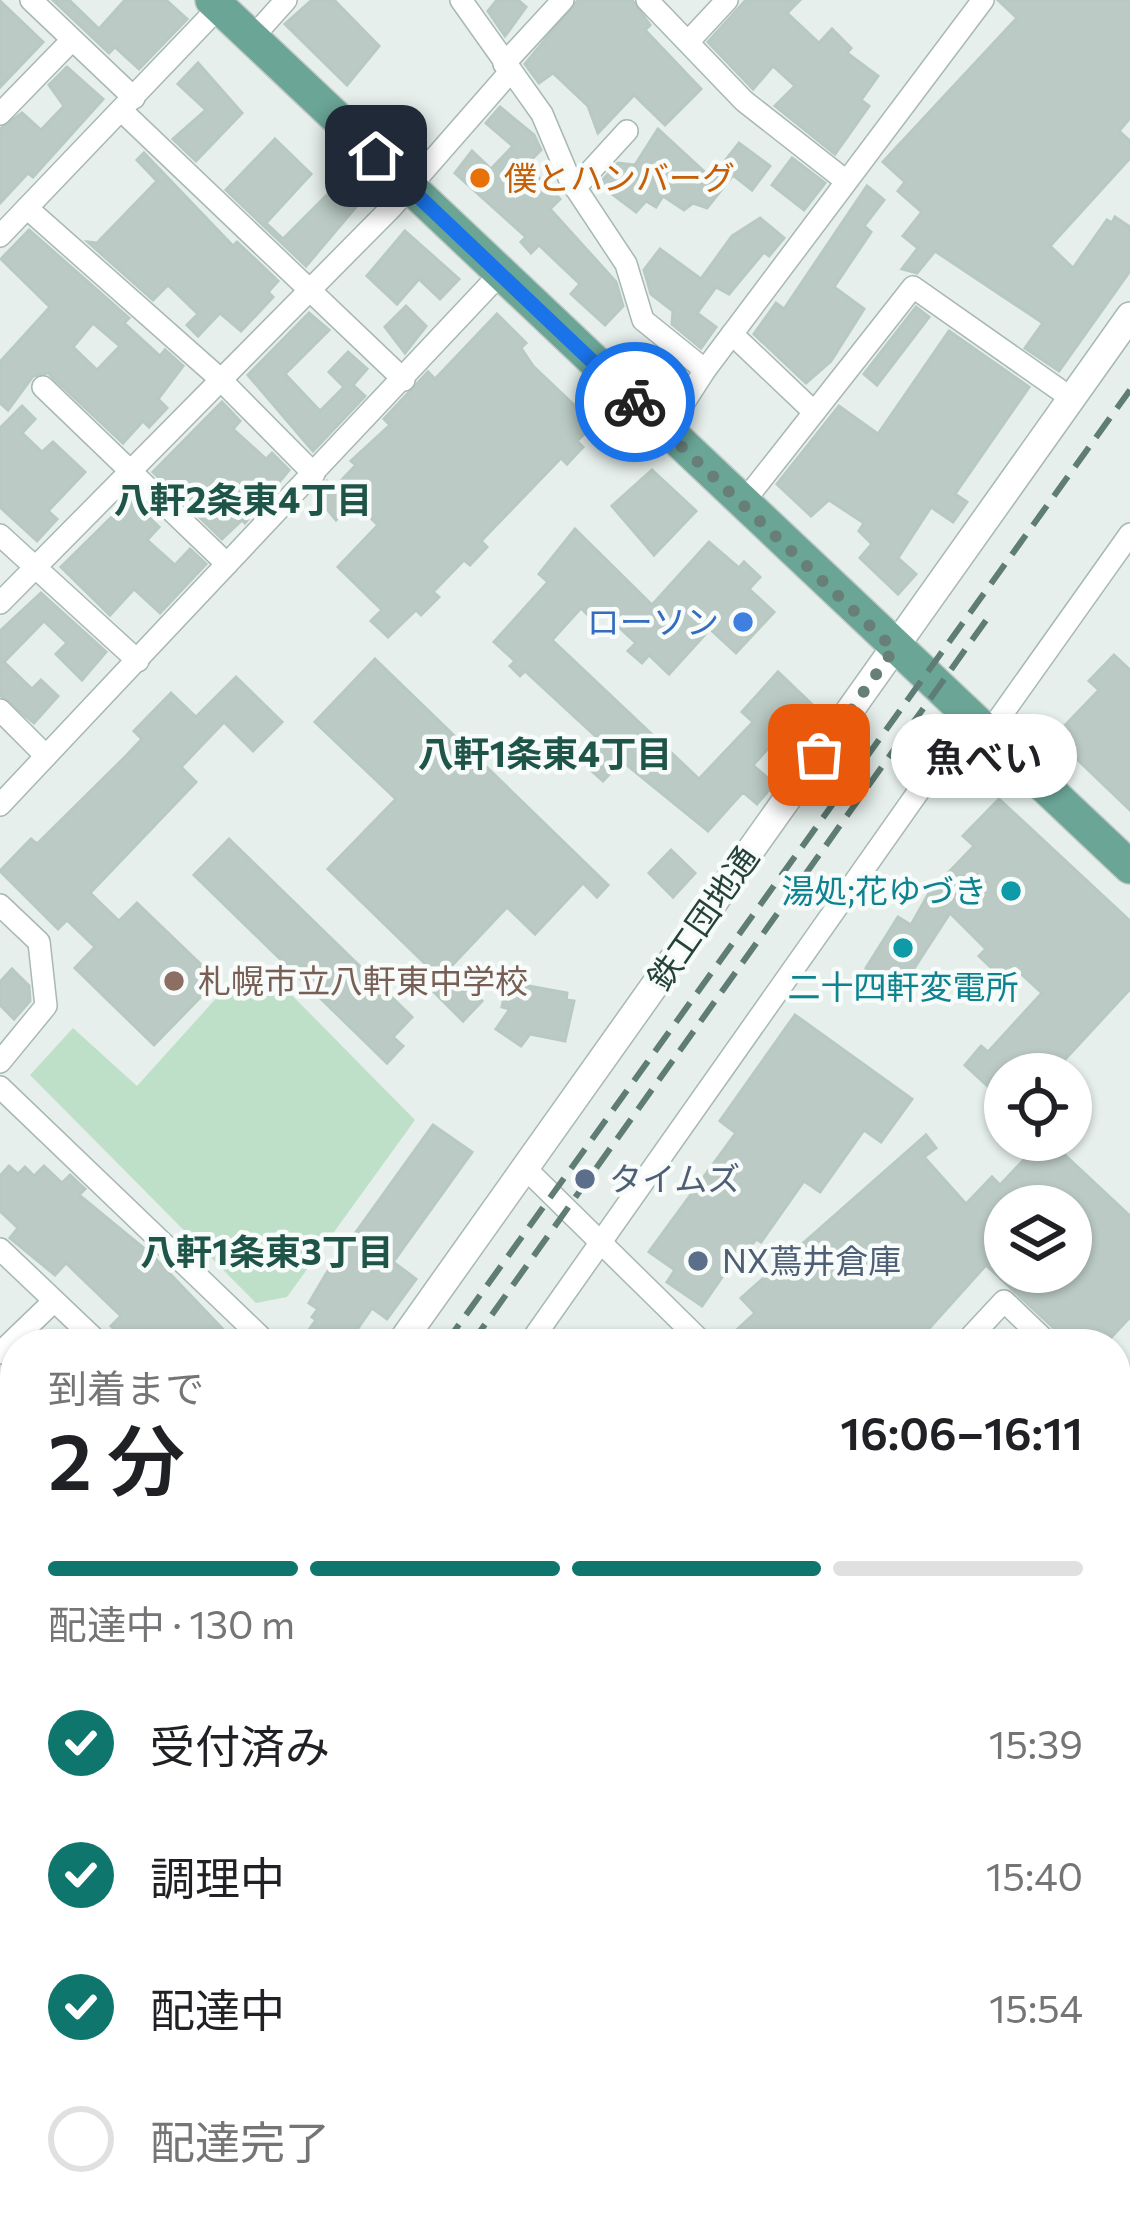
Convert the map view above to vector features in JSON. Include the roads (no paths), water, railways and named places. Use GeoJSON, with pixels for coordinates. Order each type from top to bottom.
{"type":"FeatureCollection","features":[{"type":"Feature","properties":{"kind":"main road"},"geometry":{"type":"LineString","coordinates":[[216,3],[894,649],[1130,867]]}},
{"type":"Feature","properties":{"kind":"street"},"geometry":{"type":"LineString","coordinates":[[31,0],[307,288],[404,380]]}},
{"type":"Feature","properties":{"kind":"street"},"geometry":{"type":"LineString","coordinates":[[252,38],[286,0]]}},
{"type":"Feature","properties":{"kind":"street"},"geometry":{"type":"LineString","coordinates":[[460,0],[542,114],[575,188],[626,264],[643,320],[705,370]]}},
{"type":"Feature","properties":{"kind":"street"},"geometry":{"type":"LineString","coordinates":[[0,603],[407,186],[563,0]]}},
{"type":"Feature","properties":{"kind":"street"},"geometry":{"type":"LineString","coordinates":[[647,0],[744,101],[847,181]]}},
{"type":"Feature","properties":{"kind":"street"},"geometry":{"type":"LineString","coordinates":[[688,42],[728,0]]}},
{"type":"Feature","properties":{"kind":"street"},"geometry":{"type":"LineString","coordinates":[[665,432],[705,370],[983,0]]}},
{"type":"Feature","properties":{"kind":"street"},"geometry":{"type":"LineString","coordinates":[[0,236],[128,105],[216,3]]}},
{"type":"Feature","properties":{"kind":"street"},"geometry":{"type":"LineString","coordinates":[[0,113],[72,40]]}},
{"type":"Feature","properties":{"kind":"street"},"geometry":{"type":"LineString","coordinates":[[575,188],[627,130]]}},
{"type":"Feature","properties":{"kind":"street"},"geometry":{"type":"LineString","coordinates":[[27,208],[219,378],[314,474]]}},
{"type":"Feature","properties":{"kind":"street"},"geometry":{"type":"LineString","coordinates":[[2,801],[500,274]]}},
{"type":"Feature","properties":{"kind":"street"},"geometry":{"type":"LineString","coordinates":[[742,504],[913,287],[1071,398]]}},
{"type":"Feature","properties":{"kind":"street","name":"鉄工団地通"},"geometry":{"type":"LineString","coordinates":[[411,1329],[1130,316]]}},
{"type":"Feature","properties":{"kind":"street"},"geometry":{"type":"LineString","coordinates":[[732,334],[814,412]]}},
{"type":"Feature","properties":{"kind":"street"},"geometry":{"type":"LineString","coordinates":[[43,387],[227,564]]}},
{"type":"Feature","properties":{"kind":"street"},"geometry":{"type":"LineString","coordinates":[[539,1329],[599,1239],[980,725],[1130,534]]}},
{"type":"Feature","properties":{"kind":"street"},"geometry":{"type":"LineString","coordinates":[[0,535],[138,662]]}},
{"type":"Feature","properties":{"kind":"street"},"geometry":{"type":"LineString","coordinates":[[0,710],[46,756]]}},
{"type":"Feature","properties":{"kind":"street"},"geometry":{"type":"LineString","coordinates":[[0,905],[39,942],[46,1006],[0,1062]]}},
{"type":"Feature","properties":{"kind":"street"},"geometry":{"type":"LineString","coordinates":[[0,1087],[252,1329]]}},
{"type":"Feature","properties":{"kind":"street"},"geometry":{"type":"LineString","coordinates":[[525,1168],[689,1329]]}},
{"type":"Feature","properties":{"kind":"street"},"geometry":{"type":"LineString","coordinates":[[0,1249],[84,1329]]}},
{"type":"Feature","properties":{"kind":"street"},"geometry":{"type":"LineString","coordinates":[[25,1329],[54,1301]]}},
{"type":"Feature","properties":{"kind":"street"},"geometry":{"type":"LineString","coordinates":[[978,1329],[1004,1301],[1033,1329]]}},
{"type":"Feature","properties":{"kind":"railway"},"geometry":{"type":"LineString","coordinates":[[456,1329],[1130,390]]}},
{"type":"Feature","properties":{"kind":"railway"},"geometry":{"type":"LineString","coordinates":[[482,1329],[987,619]]}},
{"type":"Feature","properties":{"kind":"place","name":"僕とハンバーグ"},"geometry":{"type":"Point","coordinates":[480,178]}},
{"type":"Feature","properties":{"kind":"place","name":"ローソン"},"geometry":{"type":"Point","coordinates":[743,622]}},
{"type":"Feature","properties":{"kind":"place","name":"魚べい"},"geometry":{"type":"Point","coordinates":[819,755]}},
{"type":"Feature","properties":{"kind":"place","name":"湯処;花ゆづき"},"geometry":{"type":"Point","coordinates":[1011,891]}},
{"type":"Feature","properties":{"kind":"place","name":"二十四軒変電所"},"geometry":{"type":"Point","coordinates":[903,948]}},
{"type":"Feature","properties":{"kind":"place","name":"札幌市立八軒東中学校"},"geometry":{"type":"Point","coordinates":[174,981]}},
{"type":"Feature","properties":{"kind":"place","name":"タイムズ"},"geometry":{"type":"Point","coordinates":[585,1179]}},
{"type":"Feature","properties":{"kind":"place","name":"NX蔦井倉庫"},"geometry":{"type":"Point","coordinates":[698,1261]}},
{"type":"Feature","properties":{"kind":"district","name":"八軒2条東4丁目"},"geometry":{"type":"Point","coordinates":[243,500]}},
{"type":"Feature","properties":{"kind":"district","name":"八軒1条東4丁目"},"geometry":{"type":"Point","coordinates":[545,754]}},
{"type":"Feature","properties":{"kind":"district","name":"八軒1条東3丁目"},"geometry":{"type":"Point","coordinates":[267,1252]}}]}
